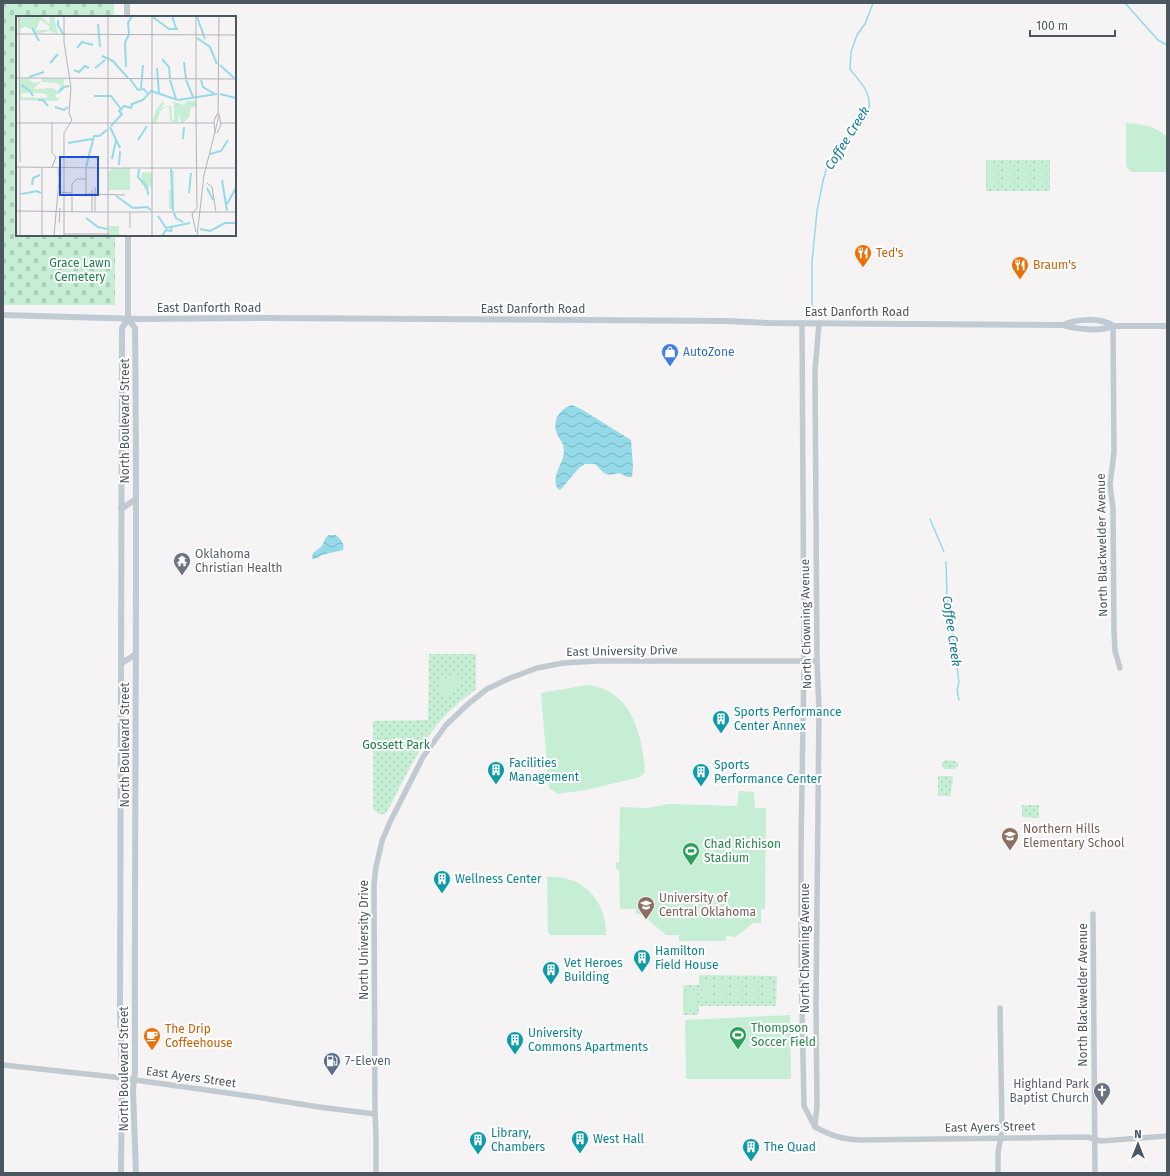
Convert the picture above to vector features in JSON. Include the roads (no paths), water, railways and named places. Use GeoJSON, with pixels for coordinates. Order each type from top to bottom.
{"type":"FeatureCollection","features":[{"type":"Feature","properties":{"kind":"main road"},"geometry":{"type":"LineString","coordinates":[[127,3],[127,16]]}},
{"type":"Feature","properties":{"kind":"main road","name":"North Boulevard Street"},"geometry":{"type":"LineString","coordinates":[[121,1173],[122,328],[128,319],[128,236]]}},
{"type":"Feature","properties":{"kind":"main road","name":"East Danforth Road"},"geometry":{"type":"LineString","coordinates":[[3,315],[128,319],[740,321],[802,323],[1063,325],[1074,320],[1106,321],[1113,326],[1167,326]]}},
{"type":"Feature","properties":{"kind":"main road","name":"North Boulevard Street"},"geometry":{"type":"LineString","coordinates":[[128,319],[135,328],[136,722],[134,1080],[136,1173]]}},
{"type":"Feature","properties":{"kind":"main road"},"geometry":{"type":"LineString","coordinates":[[121,509],[136,499]]}},
{"type":"Feature","properties":{"kind":"main road"},"geometry":{"type":"LineString","coordinates":[[122,663],[136,654]]}},
{"type":"Feature","properties":{"kind":"street","name":"North Chowning Avenue"},"geometry":{"type":"LineString","coordinates":[[802,323],[804,662],[801,960],[804,1106],[815,1127]]}},
{"type":"Feature","properties":{"kind":"street","name":"North Chowning Avenue"},"geometry":{"type":"LineString","coordinates":[[815,1127],[817,1105],[816,1000],[818,710],[815,371],[820,331],[819,323]]}},
{"type":"Feature","properties":{"kind":"street","name":"North Blackwelder Avenue"},"geometry":{"type":"LineString","coordinates":[[1113,326],[1114,452],[1110,484],[1113,508],[1115,651],[1120,668]]}},
{"type":"Feature","properties":{"kind":"street","name":"East University Drive"},"geometry":{"type":"LineString","coordinates":[[446,725],[468,704],[487,689],[537,668],[563,663],[598,661],[817,661]]}},
{"type":"Feature","properties":{"kind":"street","name":"North University Drive"},"geometry":{"type":"LineString","coordinates":[[376,1173],[374,910],[376,867],[382,841],[390,822],[423,756],[446,725]]}},
{"type":"Feature","properties":{"kind":"street","name":"North Blackwelder Avenue"},"geometry":{"type":"LineString","coordinates":[[1094,914],[1095,1173]]}},
{"type":"Feature","properties":{"kind":"street"},"geometry":{"type":"LineString","coordinates":[[998,1173],[998,1153],[1001,1137],[1000,1008]]}},
{"type":"Feature","properties":{"kind":"street","name":"East Ayers Street"},"geometry":{"type":"LineString","coordinates":[[3,1066],[121,1078],[319,1108],[375,1114]]}},
{"type":"Feature","properties":{"kind":"street","name":"East Ayers Street"},"geometry":{"type":"LineString","coordinates":[[815,1127],[826,1133],[845,1139],[909,1140],[1001,1137],[1088,1137],[1101,1141],[1167,1136]]}},
{"type":"Feature","properties":{"kind":"water"},"geometry":{"type":"Polygon","coordinates":[[[572,405],[631,440],[633,466],[632,477],[627,477],[619,473],[608,475],[595,464],[585,464],[579,468],[560,490],[558,489],[556,484],[556,475],[563,456],[564,448],[557,434],[555,425],[558,416],[563,409],[572,405]]]}},
{"type":"Feature","properties":{"kind":"water"},"geometry":{"type":"Polygon","coordinates":[[[329,535],[336,535],[343,544],[343,550],[312,559],[313,553],[322,546],[326,537],[329,535]]]}},
{"type":"Feature","properties":{"kind":"waterway","name":"Coffee Creek"},"geometry":{"type":"LineString","coordinates":[[812,306],[812,262],[817,211],[828,163],[848,140],[869,108],[866,92],[850,69],[851,52],[857,35],[865,24],[873,3]]}},
{"type":"Feature","properties":{"kind":"waterway"},"geometry":{"type":"LineString","coordinates":[[1125,3],[1158,40],[1167,45]]}},
{"type":"Feature","properties":{"kind":"waterway","name":"Coffee Creek"},"geometry":{"type":"LineString","coordinates":[[930,519],[944,552]]}},
{"type":"Feature","properties":{"kind":"waterway","name":"Coffee Creek"},"geometry":{"type":"LineString","coordinates":[[946,562],[947,594],[959,682],[957,690],[959,700]]}},
{"type":"Feature","properties":{"kind":"place","name":"Ted's"},"geometry":{"type":"Point","coordinates":[863,268]}},
{"type":"Feature","properties":{"kind":"place","name":"Braum's"},"geometry":{"type":"Point","coordinates":[1020,280]}},
{"type":"Feature","properties":{"kind":"place","name":"AutoZone"},"geometry":{"type":"Point","coordinates":[670,367]}},
{"type":"Feature","properties":{"kind":"place","name":"Oklahoma Christian Health"},"geometry":{"type":"Point","coordinates":[182,576]}},
{"type":"Feature","properties":{"kind":"place","name":"Sports Performance Center Annex"},"geometry":{"type":"Point","coordinates":[721,734]}},
{"type":"Feature","properties":{"kind":"place","name":"Facilities Management"},"geometry":{"type":"Point","coordinates":[496,785]}},
{"type":"Feature","properties":{"kind":"place","name":"Sports Performance Center"},"geometry":{"type":"Point","coordinates":[701,787]}},
{"type":"Feature","properties":{"kind":"place","name":"Northern Hills Elementary School"},"geometry":{"type":"Point","coordinates":[1010,851]}},
{"type":"Feature","properties":{"kind":"place","name":"Chad Richison Stadium"},"geometry":{"type":"Point","coordinates":[691,866]}},
{"type":"Feature","properties":{"kind":"place","name":"Wellness Center"},"geometry":{"type":"Point","coordinates":[442,894]}},
{"type":"Feature","properties":{"kind":"place","name":"University of Central Oklahoma"},"geometry":{"type":"Point","coordinates":[646,920]}},
{"type":"Feature","properties":{"kind":"place","name":"Hamilton Field House"},"geometry":{"type":"Point","coordinates":[642,973]}},
{"type":"Feature","properties":{"kind":"place","name":"Vet Heroes Building"},"geometry":{"type":"Point","coordinates":[551,985]}},
{"type":"Feature","properties":{"kind":"place","name":"Thompson Soccer Field"},"geometry":{"type":"Point","coordinates":[738,1050]}},
{"type":"Feature","properties":{"kind":"place","name":"The Drip Coffeehouse"},"geometry":{"type":"Point","coordinates":[152,1051]}},
{"type":"Feature","properties":{"kind":"place","name":"University Commons Apartments"},"geometry":{"type":"Point","coordinates":[515,1055]}},
{"type":"Feature","properties":{"kind":"place","name":"7-Eleven"},"geometry":{"type":"Point","coordinates":[332,1076]}},
{"type":"Feature","properties":{"kind":"place","name":"Highland Park Baptist Church"},"geometry":{"type":"Point","coordinates":[1102,1106]}},
{"type":"Feature","properties":{"kind":"place","name":"West Hall"},"geometry":{"type":"Point","coordinates":[580,1154]}},
{"type":"Feature","properties":{"kind":"place","name":"Library, Chambers"},"geometry":{"type":"Point","coordinates":[478,1155]}},
{"type":"Feature","properties":{"kind":"place","name":"The Quad"},"geometry":{"type":"Point","coordinates":[751,1162]}},
{"type":"Feature","properties":{"kind":"park label","name":"Grace Lawn Cemetery"},"geometry":{"type":"Point","coordinates":[80,270]}},
{"type":"Feature","properties":{"kind":"park label","name":"Gossett Park"},"geometry":{"type":"Point","coordinates":[396,745]}}]}
